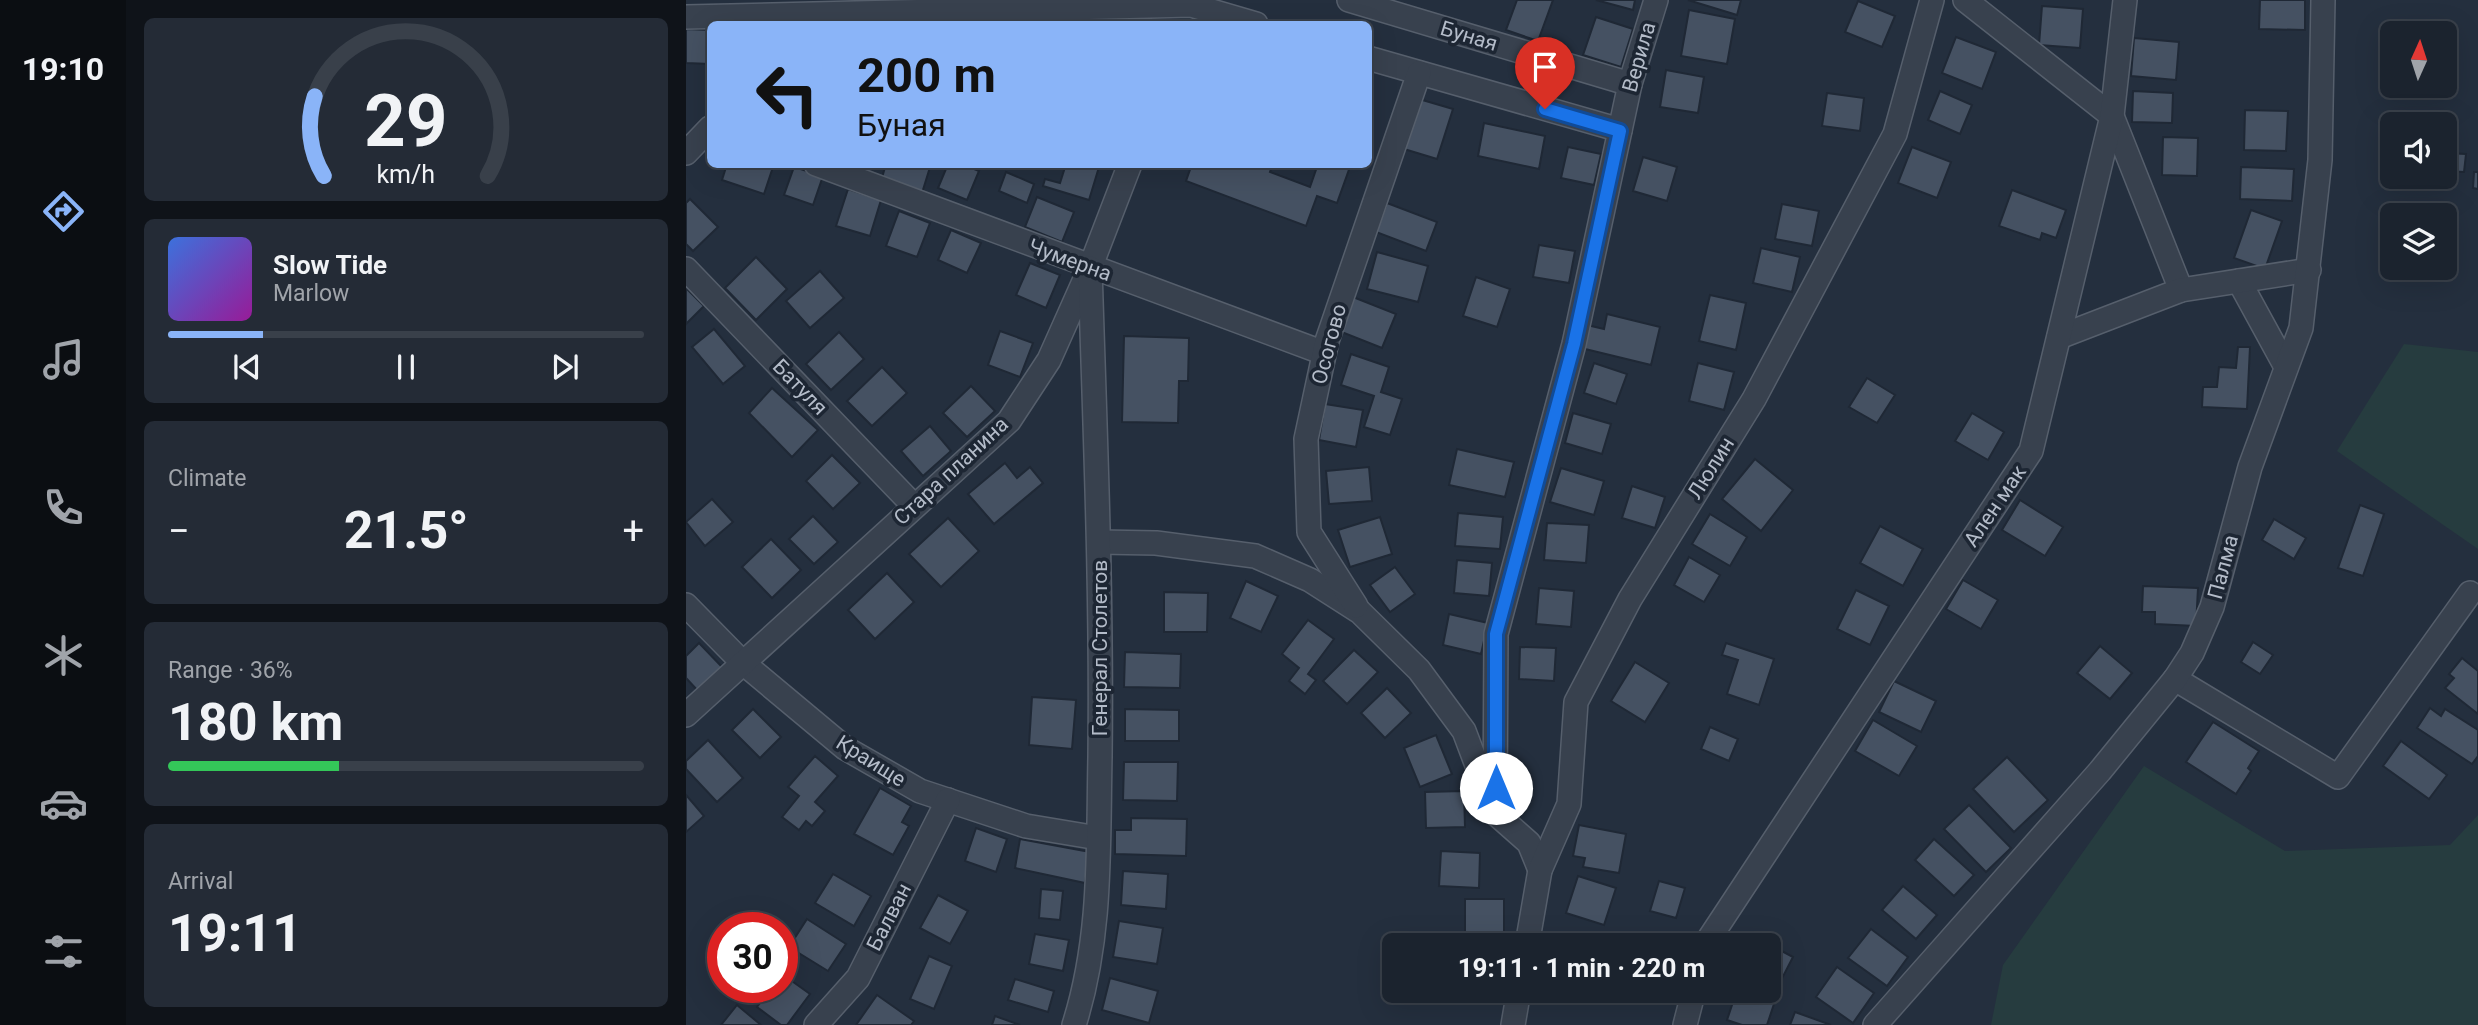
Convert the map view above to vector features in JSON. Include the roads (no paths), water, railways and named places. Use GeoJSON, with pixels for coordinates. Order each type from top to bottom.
{"type":"FeatureCollection","features":[{"type":"Feature","properties":{"kind":"street","name":"Буная"},"geometry":{"type":"LineString","coordinates":[[1349,0],[1630,84]]}},
{"type":"Feature","properties":{"kind":"street","name":"Верила"},"geometry":{"type":"LineString","coordinates":[[1495,813],[1496,634],[1574,344],[1630,84],[1656,0]]}},
{"type":"Feature","properties":{"kind":"street","name":"Люлин"},"geometry":{"type":"LineString","coordinates":[[1529,933],[1540,870],[1569,804],[1576,702],[1588,674],[1630,598],[1754,399],[1895,134],[1932,0]]}},
{"type":"Feature","properties":{"kind":"street"},"geometry":{"type":"LineString","coordinates":[[1965,0],[2112,116],[2181,290]]}},
{"type":"Feature","properties":{"kind":"street","name":"Ален мак"},"geometry":{"type":"LineString","coordinates":[[1713,933],[2031,451],[2112,116],[2125,0]]}},
{"type":"Feature","properties":{"kind":"street","name":"Палма"},"geometry":{"type":"LineString","coordinates":[[1875,1025],[2100,772],[2175,679],[2192,653],[2212,607],[2250,467],[2301,328],[2320,160],[2323,0]]}},
{"type":"Feature","properties":{"kind":"street"},"geometry":{"type":"LineString","coordinates":[[686,17],[731,21],[1189,10],[1242,21]]}},
{"type":"Feature","properties":{"kind":"street"},"geometry":{"type":"LineString","coordinates":[[1372,59],[1620,131]]}},
{"type":"Feature","properties":{"kind":"street","name":"Осогово"},"geometry":{"type":"LineString","coordinates":[[1360,612],[1309,532],[1306,439],[1324,353],[1419,74]]}},
{"type":"Feature","properties":{"kind":"street"},"geometry":{"type":"LineString","coordinates":[[686,153],[707,131]]}},
{"type":"Feature","properties":{"kind":"street","name":"Чумерна"},"geometry":{"type":"LineString","coordinates":[[827,168],[1324,353]]}},
{"type":"Feature","properties":{"kind":"street","name":"Стара планина"},"geometry":{"type":"LineString","coordinates":[[686,715],[1009,421],[1049,360],[1090,268],[1128,168]]}},
{"type":"Feature","properties":{"kind":"street","name":"Генерал Столетов"},"geometry":{"type":"LineString","coordinates":[[1074,1025],[1088,979],[1095,927],[1098,838],[1102,606],[1090,268]]}},
{"type":"Feature","properties":{"kind":"street","name":"Батуля"},"geometry":{"type":"LineString","coordinates":[[686,269],[914,506]]}},
{"type":"Feature","properties":{"kind":"street"},"geometry":{"type":"LineString","coordinates":[[2059,337],[2181,290],[2309,270]]}},
{"type":"Feature","properties":{"kind":"street"},"geometry":{"type":"LineString","coordinates":[[2239,281],[2287,368]]}},
{"type":"Feature","properties":{"kind":"street"},"geometry":{"type":"LineString","coordinates":[[1099,542],[1156,543],[1255,556],[1310,579],[1360,612],[1419,670],[1464,731],[1495,813],[1529,843],[1540,870]]}},
{"type":"Feature","properties":{"kind":"street"},"geometry":{"type":"LineString","coordinates":[[2175,679],[2338,777],[2470,593]]}},
{"type":"Feature","properties":{"kind":"street","name":"Краище"},"geometry":{"type":"LineString","coordinates":[[686,605],[742,662],[845,748],[920,791],[1026,826],[1098,838]]}},
{"type":"Feature","properties":{"kind":"street","name":"Балван"},"geometry":{"type":"LineString","coordinates":[[816,1025],[858,978],[948,800]]}},
{"type":"Feature","properties":{"kind":"street"},"geometry":{"type":"LineString","coordinates":[[1513,1025],[1517,1003]]}},
{"type":"Feature","properties":{"kind":"street"},"geometry":{"type":"LineString","coordinates":[[1685,1025],[1691,1003]]}}]}
